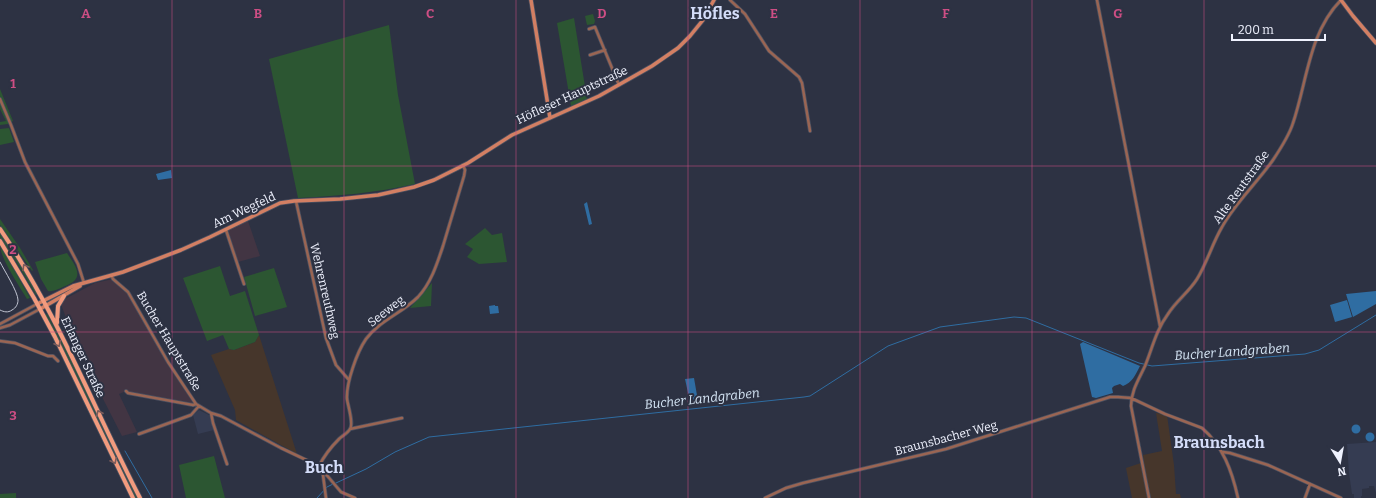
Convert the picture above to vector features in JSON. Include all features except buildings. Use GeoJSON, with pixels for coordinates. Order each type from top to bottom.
{"type":"FeatureCollection","features":[{"type":"Feature","properties":{"kind":"main road","name":"Erlanger Straße"},"geometry":{"type":"LineString","coordinates":[[0,229],[23,263],[57,324],[140,498]]}},
{"type":"Feature","properties":{"kind":"main road","name":"Erlanger Straße"},"geometry":{"type":"LineString","coordinates":[[0,241],[38,304],[132,498]]}},
{"type":"Feature","properties":{"kind":"main road"},"geometry":{"type":"LineString","coordinates":[[57,324],[58,306],[64,296]]}},
{"type":"Feature","properties":{"kind":"street"},"geometry":{"type":"LineString","coordinates":[[531,0],[550,118]]}},
{"type":"Feature","properties":{"kind":"street","name":"Höfleser Hauptstraße"},"geometry":{"type":"LineString","coordinates":[[464,165],[512,135],[619,86],[652,66],[683,43],[699,26],[714,0]]}},
{"type":"Feature","properties":{"kind":"street"},"geometry":{"type":"LineString","coordinates":[[730,0],[745,14],[769,51],[799,77],[802,83],[810,131]]}},
{"type":"Feature","properties":{"kind":"street"},"geometry":{"type":"LineString","coordinates":[[1097,0],[1160,326]]}},
{"type":"Feature","properties":{"kind":"street"},"geometry":{"type":"LineString","coordinates":[[1341,0],[1376,43]]}},
{"type":"Feature","properties":{"kind":"street","name":"Alte Reutstraße"},"geometry":{"type":"LineString","coordinates":[[1131,398],[1160,326],[1173,307],[1196,281],[1227,218],[1264,172],[1285,140],[1293,124],[1318,34],[1327,17],[1341,0]]}},
{"type":"Feature","properties":{"kind":"street"},"geometry":{"type":"LineString","coordinates":[[589,29],[595,27],[619,86]]}},
{"type":"Feature","properties":{"kind":"street"},"geometry":{"type":"LineString","coordinates":[[590,56],[605,50]]}},
{"type":"Feature","properties":{"kind":"street"},"geometry":{"type":"LineString","coordinates":[[0,99],[25,162],[78,264],[84,284]]}},
{"type":"Feature","properties":{"kind":"street","name":"Am Wegfeld"},"geometry":{"type":"LineString","coordinates":[[38,304],[73,286],[111,275],[181,250],[276,205],[296,200],[350,199],[392,192],[430,182],[464,165]]}},
{"type":"Feature","properties":{"kind":"street","name":"Seeweg"},"geometry":{"type":"LineString","coordinates":[[350,429],[352,424],[347,398],[349,380],[361,348],[366,339],[382,324],[405,308],[418,296],[429,282],[436,266],[450,223],[464,173],[464,165]]}},
{"type":"Feature","properties":{"kind":"street","name":"Wehrenreuthweg"},"geometry":{"type":"LineString","coordinates":[[296,200],[326,338],[336,365],[349,380]]}},
{"type":"Feature","properties":{"kind":"street"},"geometry":{"type":"LineString","coordinates":[[226,230],[244,284]]}},
{"type":"Feature","properties":{"kind":"street","name":"Bucher Hauptstraße"},"geometry":{"type":"LineString","coordinates":[[111,275],[128,292],[168,362],[198,405],[211,413],[221,416],[281,448],[319,466],[345,495],[355,498]]}},
{"type":"Feature","properties":{"kind":"street","name":"Am Wegfeld"},"geometry":{"type":"LineString","coordinates":[[40,309],[84,284]]}},
{"type":"Feature","properties":{"kind":"street"},"geometry":{"type":"LineString","coordinates":[[0,324],[38,304]]}},
{"type":"Feature","properties":{"kind":"street"},"geometry":{"type":"LineString","coordinates":[[0,328],[10,325],[40,309]]}},
{"type":"Feature","properties":{"kind":"street"},"geometry":{"type":"LineString","coordinates":[[0,341],[15,343],[48,356],[53,356],[58,361]]}},
{"type":"Feature","properties":{"kind":"street"},"geometry":{"type":"LineString","coordinates":[[126,391],[128,393],[198,405]]}},
{"type":"Feature","properties":{"kind":"street","name":"Braunsbacher Weg"},"geometry":{"type":"LineString","coordinates":[[765,498],[796,485],[946,449],[1102,400],[1118,397],[1131,398]]}},
{"type":"Feature","properties":{"kind":"street"},"geometry":{"type":"LineString","coordinates":[[1150,498],[1131,406],[1131,398],[1202,428],[1222,452],[1231,472],[1238,498]]}},
{"type":"Feature","properties":{"kind":"street"},"geometry":{"type":"LineString","coordinates":[[139,434],[191,415],[198,405]]}},
{"type":"Feature","properties":{"kind":"street"},"geometry":{"type":"LineString","coordinates":[[211,413],[227,464]]}},
{"type":"Feature","properties":{"kind":"street"},"geometry":{"type":"LineString","coordinates":[[319,466],[324,456],[350,429],[402,418]]}},
{"type":"Feature","properties":{"kind":"street"},"geometry":{"type":"LineString","coordinates":[[1222,452],[1230,453],[1261,463],[1341,498]]}},
{"type":"Feature","properties":{"kind":"street"},"geometry":{"type":"LineString","coordinates":[[324,470],[323,475],[326,498]]}},
{"type":"Feature","properties":{"kind":"street"},"geometry":{"type":"LineString","coordinates":[[1305,498],[1310,484]]}},
{"type":"Feature","properties":{"kind":"shaded area"},"geometry":{"type":"Polygon","coordinates":[[[248,221],[260,256],[238,262],[228,230],[248,221]]]}},
{"type":"Feature","properties":{"kind":"shaded area"},"geometry":{"type":"Polygon","coordinates":[[[113,279],[124,288],[168,362],[196,404],[126,391],[119,394],[137,432],[122,436],[78,350],[62,307],[62,303],[65,299],[95,283],[113,279]]]}},
{"type":"Feature","properties":{"kind":"shaded area"},"geometry":{"type":"Polygon","coordinates":[[[259,335],[297,454],[236,420],[235,410],[211,355],[229,349],[234,350],[255,342],[259,335]]]}},
{"type":"Feature","properties":{"kind":"shaded area"},"geometry":{"type":"Polygon","coordinates":[[[199,410],[209,415],[214,430],[198,434],[193,415],[199,410]]]}},
{"type":"Feature","properties":{"kind":"shaded area"},"geometry":{"type":"Polygon","coordinates":[[[1156,413],[1167,415],[1174,465],[1176,494],[1180,494],[1181,498],[1132,498],[1126,468],[1144,462],[1143,455],[1162,451],[1156,413]]]}},
{"type":"Feature","properties":{"kind":"shaded area"},"geometry":{"type":"Polygon","coordinates":[[[1376,442],[1376,493],[1374,486],[1369,486],[1369,488],[1362,489],[1361,498],[1354,498],[1349,473],[1347,444],[1376,442]]]}},
{"type":"Feature","properties":{"kind":"green space"},"geometry":{"type":"Polygon","coordinates":[[[593,14],[595,21],[594,24],[587,25],[585,16],[593,14]]]}},
{"type":"Feature","properties":{"kind":"green space"},"geometry":{"type":"Polygon","coordinates":[[[574,18],[587,99],[571,106],[557,23],[574,18]]]}},
{"type":"Feature","properties":{"kind":"green space"},"geometry":{"type":"Polygon","coordinates":[[[389,25],[398,95],[415,184],[356,194],[298,198],[269,59],[389,25]]]}},
{"type":"Feature","properties":{"kind":"green space"},"geometry":{"type":"Polygon","coordinates":[[[0,89],[13,121],[8,124],[0,125],[0,122],[6,121],[0,109],[0,89]]]}},
{"type":"Feature","properties":{"kind":"green space"},"geometry":{"type":"Polygon","coordinates":[[[9,128],[14,142],[0,145],[0,129],[9,128]]]}},
{"type":"Feature","properties":{"kind":"green space"},"geometry":{"type":"Polygon","coordinates":[[[0,219],[20,248],[33,270],[32,271],[0,225],[0,219]]]}},
{"type":"Feature","properties":{"kind":"green space"},"geometry":{"type":"Polygon","coordinates":[[[485,228],[492,235],[502,233],[507,262],[479,264],[467,257],[473,249],[465,244],[485,228]]]}},
{"type":"Feature","properties":{"kind":"green space"},"geometry":{"type":"Polygon","coordinates":[[[0,232],[38,293],[36,295],[0,238],[0,232]]]}},
{"type":"Feature","properties":{"kind":"green space"},"geometry":{"type":"Polygon","coordinates":[[[0,245],[30,298],[27,299],[11,272],[3,257],[0,245]]]}},
{"type":"Feature","properties":{"kind":"green space"},"geometry":{"type":"Polygon","coordinates":[[[67,253],[74,264],[77,277],[70,284],[56,290],[48,291],[41,279],[35,262],[67,253]]]}},
{"type":"Feature","properties":{"kind":"green space"},"geometry":{"type":"Polygon","coordinates":[[[220,266],[230,296],[245,291],[259,335],[255,342],[234,350],[229,349],[223,335],[207,341],[183,278],[220,266]]]}},
{"type":"Feature","properties":{"kind":"green space"},"geometry":{"type":"Polygon","coordinates":[[[274,268],[287,307],[255,316],[244,277],[274,268]]]}},
{"type":"Feature","properties":{"kind":"green space"},"geometry":{"type":"Polygon","coordinates":[[[432,283],[431,306],[410,308],[432,283]]]}},
{"type":"Feature","properties":{"kind":"green space"},"geometry":{"type":"Polygon","coordinates":[[[47,314],[76,369],[138,498],[135,498],[45,315],[47,314]]]}},
{"type":"Feature","properties":{"kind":"green space"},"geometry":{"type":"Polygon","coordinates":[[[214,456],[225,498],[186,498],[179,465],[214,456]]]}},
{"type":"Feature","properties":{"kind":"green space"},"geometry":{"type":"Polygon","coordinates":[[[16,493],[16,498],[0,498],[0,494],[16,493]]]}},
{"type":"Feature","properties":{"kind":"water"},"geometry":{"type":"Polygon","coordinates":[[[171,170],[172,178],[158,180],[156,174],[171,170]]]}},
{"type":"Feature","properties":{"kind":"water"},"geometry":{"type":"Polygon","coordinates":[[[587,202],[592,224],[589,225],[584,204],[587,202]]]}},
{"type":"Feature","properties":{"kind":"water"},"geometry":{"type":"Polygon","coordinates":[[[1376,291],[1376,304],[1353,317],[1346,294],[1376,291]]]}},
{"type":"Feature","properties":{"kind":"water"},"geometry":{"type":"Polygon","coordinates":[[[1347,300],[1352,317],[1335,322],[1330,305],[1347,300]]]}},
{"type":"Feature","properties":{"kind":"water"},"geometry":{"type":"Polygon","coordinates":[[[489,306],[498,306],[499,313],[490,314],[489,306]]]}},
{"type":"Feature","properties":{"kind":"water"},"geometry":{"type":"Polygon","coordinates":[[[1083,342],[1140,366],[1133,378],[1126,385],[1123,386],[1120,384],[1114,386],[1112,388],[1113,393],[1096,398],[1092,397],[1080,344],[1083,342]]]}},
{"type":"Feature","properties":{"kind":"water"},"geometry":{"type":"Polygon","coordinates":[[[694,378],[698,401],[690,402],[685,379],[694,378]]]}},
{"type":"Feature","properties":{"kind":"water"},"geometry":{"type":"Polygon","coordinates":[[[1356,424],[1361,429],[1356,434],[1351,429],[1356,424]]]}},
{"type":"Feature","properties":{"kind":"water"},"geometry":{"type":"Polygon","coordinates":[[[1370,432],[1375,437],[1370,442],[1365,437],[1370,432]]]}},
{"type":"Feature","properties":{"kind":"waterway","name":"Bucher Landgraben"},"geometry":{"type":"LineString","coordinates":[[336,483],[366,469],[395,452],[429,437],[810,396],[888,346],[940,327],[1014,317],[1026,318],[1139,363],[1152,366],[1305,354],[1319,350],[1376,315]]}},
{"type":"Feature","properties":{"kind":"waterway"},"geometry":{"type":"LineString","coordinates":[[125,451],[152,498]]}},
{"type":"Feature","properties":{"kind":"waterway","name":"Bucher Landgraben"},"geometry":{"type":"LineString","coordinates":[[317,498],[327,487],[333,484]]}},
{"type":"Feature","properties":{"kind":"tram line"},"geometry":{"type":"LineString","coordinates":[[0,262],[18,300],[16,307],[10,311],[6,312],[0,310]]}},
{"type":"Feature","properties":{"kind":"district","name":"Höfles"},"geometry":{"type":"Point","coordinates":[715,13]}},
{"type":"Feature","properties":{"kind":"district","name":"Braunsbach"},"geometry":{"type":"Point","coordinates":[1219,442]}},
{"type":"Feature","properties":{"kind":"district","name":"Buch"},"geometry":{"type":"Point","coordinates":[324,467]}}]}
